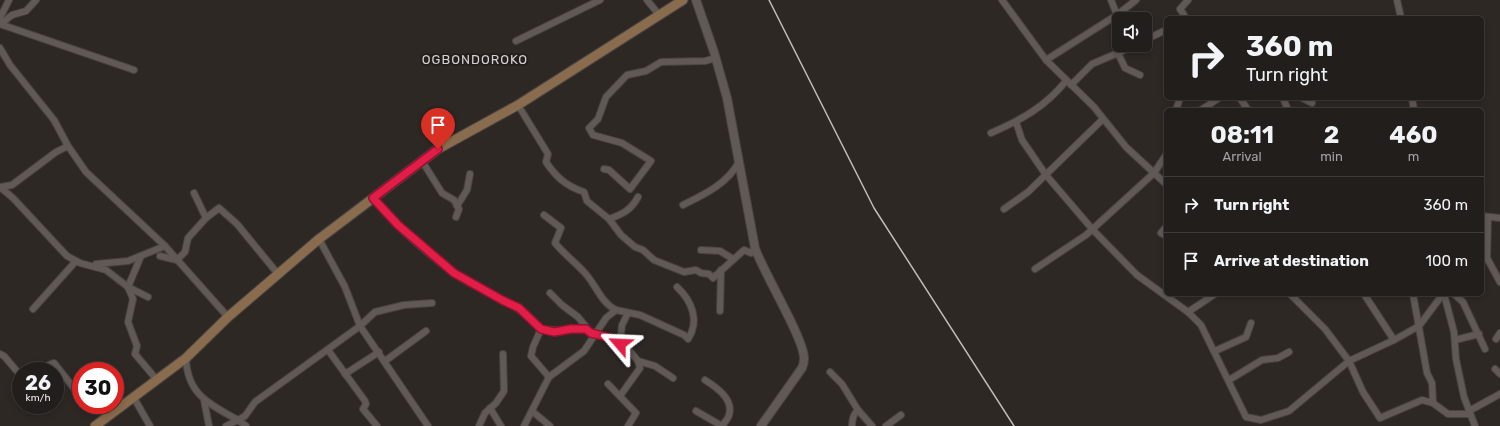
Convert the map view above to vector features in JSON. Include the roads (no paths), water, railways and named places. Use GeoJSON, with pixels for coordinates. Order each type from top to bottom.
{"type":"FeatureCollection","features":[{"type":"Feature","properties":{"kind":"main road"},"geometry":{"type":"LineString","coordinates":[[95,426],[186,358],[228,316],[278,274],[319,240],[438,149],[518,105],[683,0]]}},
{"type":"Feature","properties":{"kind":"street"},"geometry":{"type":"LineString","coordinates":[[0,22],[9,0]]}},
{"type":"Feature","properties":{"kind":"street"},"geometry":{"type":"LineString","coordinates":[[0,22],[12,15],[26,11],[36,0]]}},
{"type":"Feature","properties":{"kind":"street"},"geometry":{"type":"LineString","coordinates":[[516,41],[600,0]]}},
{"type":"Feature","properties":{"kind":"street"},"geometry":{"type":"LineString","coordinates":[[647,0],[660,16]]}},
{"type":"Feature","properties":{"kind":"street"},"geometry":{"type":"LineString","coordinates":[[696,0],[716,58],[727,98],[754,248],[759,261],[795,332],[804,359],[802,368],[761,426]]}},
{"type":"Feature","properties":{"kind":"street"},"geometry":{"type":"LineString","coordinates":[[1002,0],[1046,60],[1103,119],[1126,147],[1164,182]]}},
{"type":"Feature","properties":{"kind":"street"},"geometry":{"type":"LineString","coordinates":[[1111,0],[1116,12]]}},
{"type":"Feature","properties":{"kind":"street"},"geometry":{"type":"LineString","coordinates":[[1121,12],[1136,0]]}},
{"type":"Feature","properties":{"kind":"street"},"geometry":{"type":"LineString","coordinates":[[1184,16],[1180,9],[1188,0]]}},
{"type":"Feature","properties":{"kind":"street"},"geometry":{"type":"LineString","coordinates":[[1397,0],[1401,16]]}},
{"type":"Feature","properties":{"kind":"street"},"geometry":{"type":"LineString","coordinates":[[1046,60],[1112,18]]}},
{"type":"Feature","properties":{"kind":"street"},"geometry":{"type":"LineString","coordinates":[[0,22],[134,70]]}},
{"type":"Feature","properties":{"kind":"street"},"geometry":{"type":"LineString","coordinates":[[1152,37],[1164,31]]}},
{"type":"Feature","properties":{"kind":"street"},"geometry":{"type":"LineString","coordinates":[[0,48],[10,65],[54,120],[68,146],[86,172],[165,246],[228,316]]}},
{"type":"Feature","properties":{"kind":"street"},"geometry":{"type":"LineString","coordinates":[[991,133],[1016,122],[1054,96],[1092,64],[1118,53],[1125,68],[1140,75]]}},
{"type":"Feature","properties":{"kind":"street"},"geometry":{"type":"LineString","coordinates":[[604,169],[609,170],[630,189],[651,161],[622,143],[593,135],[589,128],[598,119],[606,97],[626,75],[646,71],[661,62],[705,61],[716,58]]}},
{"type":"Feature","properties":{"kind":"street"},"geometry":{"type":"LineString","coordinates":[[1204,108],[1216,100]]}},
{"type":"Feature","properties":{"kind":"street"},"geometry":{"type":"LineString","coordinates":[[1307,100],[1312,102]]}},
{"type":"Feature","properties":{"kind":"street"},"geometry":{"type":"LineString","coordinates":[[518,105],[548,154],[546,162],[552,171],[566,184],[584,192],[587,202],[609,219],[621,235],[654,260],[684,272],[696,270],[701,273],[710,274],[713,278],[733,258],[744,250],[751,253],[754,248]]}},
{"type":"Feature","properties":{"kind":"street"},"geometry":{"type":"LineString","coordinates":[[1004,209],[1028,192],[1103,119]]}},
{"type":"Feature","properties":{"kind":"street"},"geometry":{"type":"LineString","coordinates":[[1016,122],[1022,140],[1046,175],[1093,229],[1137,275],[1164,295]]}},
{"type":"Feature","properties":{"kind":"street"},"geometry":{"type":"LineString","coordinates":[[0,187],[12,185],[56,152],[68,146]]}},
{"type":"Feature","properties":{"kind":"street"},"geometry":{"type":"LineString","coordinates":[[1035,269],[1093,229],[1154,173],[1164,158]]}},
{"type":"Feature","properties":{"kind":"street"},"geometry":{"type":"LineString","coordinates":[[422,161],[442,193],[454,200],[458,209],[456,217]]}},
{"type":"Feature","properties":{"kind":"street"},"geometry":{"type":"LineString","coordinates":[[683,205],[708,192],[727,179],[739,162]]}},
{"type":"Feature","properties":{"kind":"street"},"geometry":{"type":"LineString","coordinates":[[457,206],[467,190],[470,174]]}},
{"type":"Feature","properties":{"kind":"street"},"geometry":{"type":"LineString","coordinates":[[0,187],[13,198],[64,254],[76,261],[106,270],[128,287],[148,297]]}},
{"type":"Feature","properties":{"kind":"street"},"geometry":{"type":"LineString","coordinates":[[194,193],[206,218]]}},
{"type":"Feature","properties":{"kind":"street"},"geometry":{"type":"LineString","coordinates":[[609,219],[622,215],[633,207],[638,197]]}},
{"type":"Feature","properties":{"kind":"street"},"geometry":{"type":"LineString","coordinates":[[373,198],[398,225],[454,273],[519,308],[541,329],[554,332],[571,329],[586,329]]}},
{"type":"Feature","properties":{"kind":"street"},"geometry":{"type":"LineString","coordinates":[[177,260],[185,252],[188,238],[206,218],[219,208],[237,224],[278,274]]}},
{"type":"Feature","properties":{"kind":"street"},"geometry":{"type":"LineString","coordinates":[[544,215],[560,228],[555,243],[565,255],[584,272],[609,307],[640,315],[684,335],[688,339],[694,330],[692,308],[687,296],[678,287]]}},
{"type":"Feature","properties":{"kind":"street"},"geometry":{"type":"LineString","coordinates":[[1500,218],[1485,216],[1487,258],[1500,282]]}},
{"type":"Feature","properties":{"kind":"street"},"geometry":{"type":"LineString","coordinates":[[319,240],[345,287],[360,326],[428,426]]}},
{"type":"Feature","properties":{"kind":"street"},"geometry":{"type":"LineString","coordinates":[[88,264],[128,261],[165,246]]}},
{"type":"Feature","properties":{"kind":"street"},"geometry":{"type":"LineString","coordinates":[[701,250],[720,251],[733,258]]}},
{"type":"Feature","properties":{"kind":"street"},"geometry":{"type":"LineString","coordinates":[[141,256],[128,287],[132,299],[128,322],[137,346],[135,354],[157,380]]}},
{"type":"Feature","properties":{"kind":"street"},"geometry":{"type":"LineString","coordinates":[[160,256],[177,260]]}},
{"type":"Feature","properties":{"kind":"street"},"geometry":{"type":"LineString","coordinates":[[33,309],[76,261]]}},
{"type":"Feature","properties":{"kind":"street"},"geometry":{"type":"LineString","coordinates":[[720,310],[721,270]]}},
{"type":"Feature","properties":{"kind":"street"},"geometry":{"type":"LineString","coordinates":[[550,293],[562,305],[578,317],[586,329],[591,333],[611,338],[628,349],[638,361],[640,368],[620,396]]}},
{"type":"Feature","properties":{"kind":"street"},"geometry":{"type":"LineString","coordinates":[[1166,296],[1188,312],[1201,325],[1246,417],[1261,420],[1289,411],[1349,361],[1394,340],[1418,326],[1442,296]]}},
{"type":"Feature","properties":{"kind":"street"},"geometry":{"type":"LineString","coordinates":[[1188,312],[1212,296]]}},
{"type":"Feature","properties":{"kind":"street"},"geometry":{"type":"LineString","coordinates":[[1292,296],[1325,329],[1349,361],[1363,392],[1380,418],[1422,400],[1433,403],[1448,414],[1469,413],[1500,394]]}},
{"type":"Feature","properties":{"kind":"street"},"geometry":{"type":"LineString","coordinates":[[1365,296],[1394,340]]}},
{"type":"Feature","properties":{"kind":"street"},"geometry":{"type":"LineString","coordinates":[[1412,296],[1427,373],[1432,383],[1433,403]]}},
{"type":"Feature","properties":{"kind":"street"},"geometry":{"type":"LineString","coordinates":[[1444,296],[1454,340],[1456,359],[1469,413],[1475,426]]}},
{"type":"Feature","properties":{"kind":"street"},"geometry":{"type":"LineString","coordinates":[[1456,296],[1463,302],[1485,349]]}},
{"type":"Feature","properties":{"kind":"street"},"geometry":{"type":"LineString","coordinates":[[226,426],[245,416],[255,402],[360,326],[375,312],[404,305],[432,303]]}},
{"type":"Feature","properties":{"kind":"street"},"geometry":{"type":"LineString","coordinates":[[524,426],[549,378],[584,351],[597,334],[606,318],[616,310]]}},
{"type":"Feature","properties":{"kind":"street"},"geometry":{"type":"LineString","coordinates":[[620,344],[622,326],[628,313]]}},
{"type":"Feature","properties":{"kind":"street"},"geometry":{"type":"LineString","coordinates":[[1215,352],[1246,337],[1251,323]]}},
{"type":"Feature","properties":{"kind":"street"},"geometry":{"type":"LineString","coordinates":[[541,329],[533,347],[531,356],[549,378]]}},
{"type":"Feature","properties":{"kind":"street"},"geometry":{"type":"LineString","coordinates":[[385,361],[426,331]]}},
{"type":"Feature","properties":{"kind":"street"},"geometry":{"type":"LineString","coordinates":[[1496,339],[1500,333]]}},
{"type":"Feature","properties":{"kind":"street"},"geometry":{"type":"LineString","coordinates":[[1454,340],[1479,334]]}},
{"type":"Feature","properties":{"kind":"street"},"geometry":{"type":"LineString","coordinates":[[328,350],[365,401],[366,404],[363,409],[377,426]]}},
{"type":"Feature","properties":{"kind":"street"},"geometry":{"type":"LineString","coordinates":[[345,374],[379,352]]}},
{"type":"Feature","properties":{"kind":"street"},"geometry":{"type":"LineString","coordinates":[[1228,380],[1262,360],[1278,358],[1289,352]]}},
{"type":"Feature","properties":{"kind":"street"},"geometry":{"type":"LineString","coordinates":[[0,354],[4,356],[12,365]]}},
{"type":"Feature","properties":{"kind":"street"},"geometry":{"type":"LineString","coordinates":[[479,426],[485,413],[504,392],[503,354]]}},
{"type":"Feature","properties":{"kind":"street"},"geometry":{"type":"LineString","coordinates":[[186,358],[187,372],[190,381],[204,400],[246,426]]}},
{"type":"Feature","properties":{"kind":"street"},"geometry":{"type":"LineString","coordinates":[[638,361],[654,366],[673,378]]}},
{"type":"Feature","properties":{"kind":"street"},"geometry":{"type":"LineString","coordinates":[[830,372],[842,384],[858,410],[872,426]]}},
{"type":"Feature","properties":{"kind":"street"},"geometry":{"type":"LineString","coordinates":[[64,376],[72,386]]}},
{"type":"Feature","properties":{"kind":"street"},"geometry":{"type":"LineString","coordinates":[[696,411],[722,426],[730,414],[728,402],[720,390],[705,380]]}},
{"type":"Feature","properties":{"kind":"street"},"geometry":{"type":"LineString","coordinates":[[608,384],[636,413],[628,426]]}},
{"type":"Feature","properties":{"kind":"street"},"geometry":{"type":"LineString","coordinates":[[134,398],[150,426]]}},
{"type":"Feature","properties":{"kind":"street"},"geometry":{"type":"LineString","coordinates":[[204,400],[209,426]]}},
{"type":"Feature","properties":{"kind":"street"},"geometry":{"type":"LineString","coordinates":[[490,408],[501,426]]}},
{"type":"Feature","properties":{"kind":"street"},"geometry":{"type":"LineString","coordinates":[[852,426],[852,420],[855,412],[858,410]]}},
{"type":"Feature","properties":{"kind":"street"},"geometry":{"type":"LineString","coordinates":[[532,411],[550,426]]}},
{"type":"Feature","properties":{"kind":"street"},"geometry":{"type":"LineString","coordinates":[[886,426],[901,415]]}},
{"type":"Feature","properties":{"kind":"railway"},"geometry":{"type":"LineString","coordinates":[[769,0],[874,208],[1014,426]]}},
{"type":"Feature","properties":{"kind":"district","name":"OGBONDOROKO"},"geometry":{"type":"Point","coordinates":[475,59]}}]}
